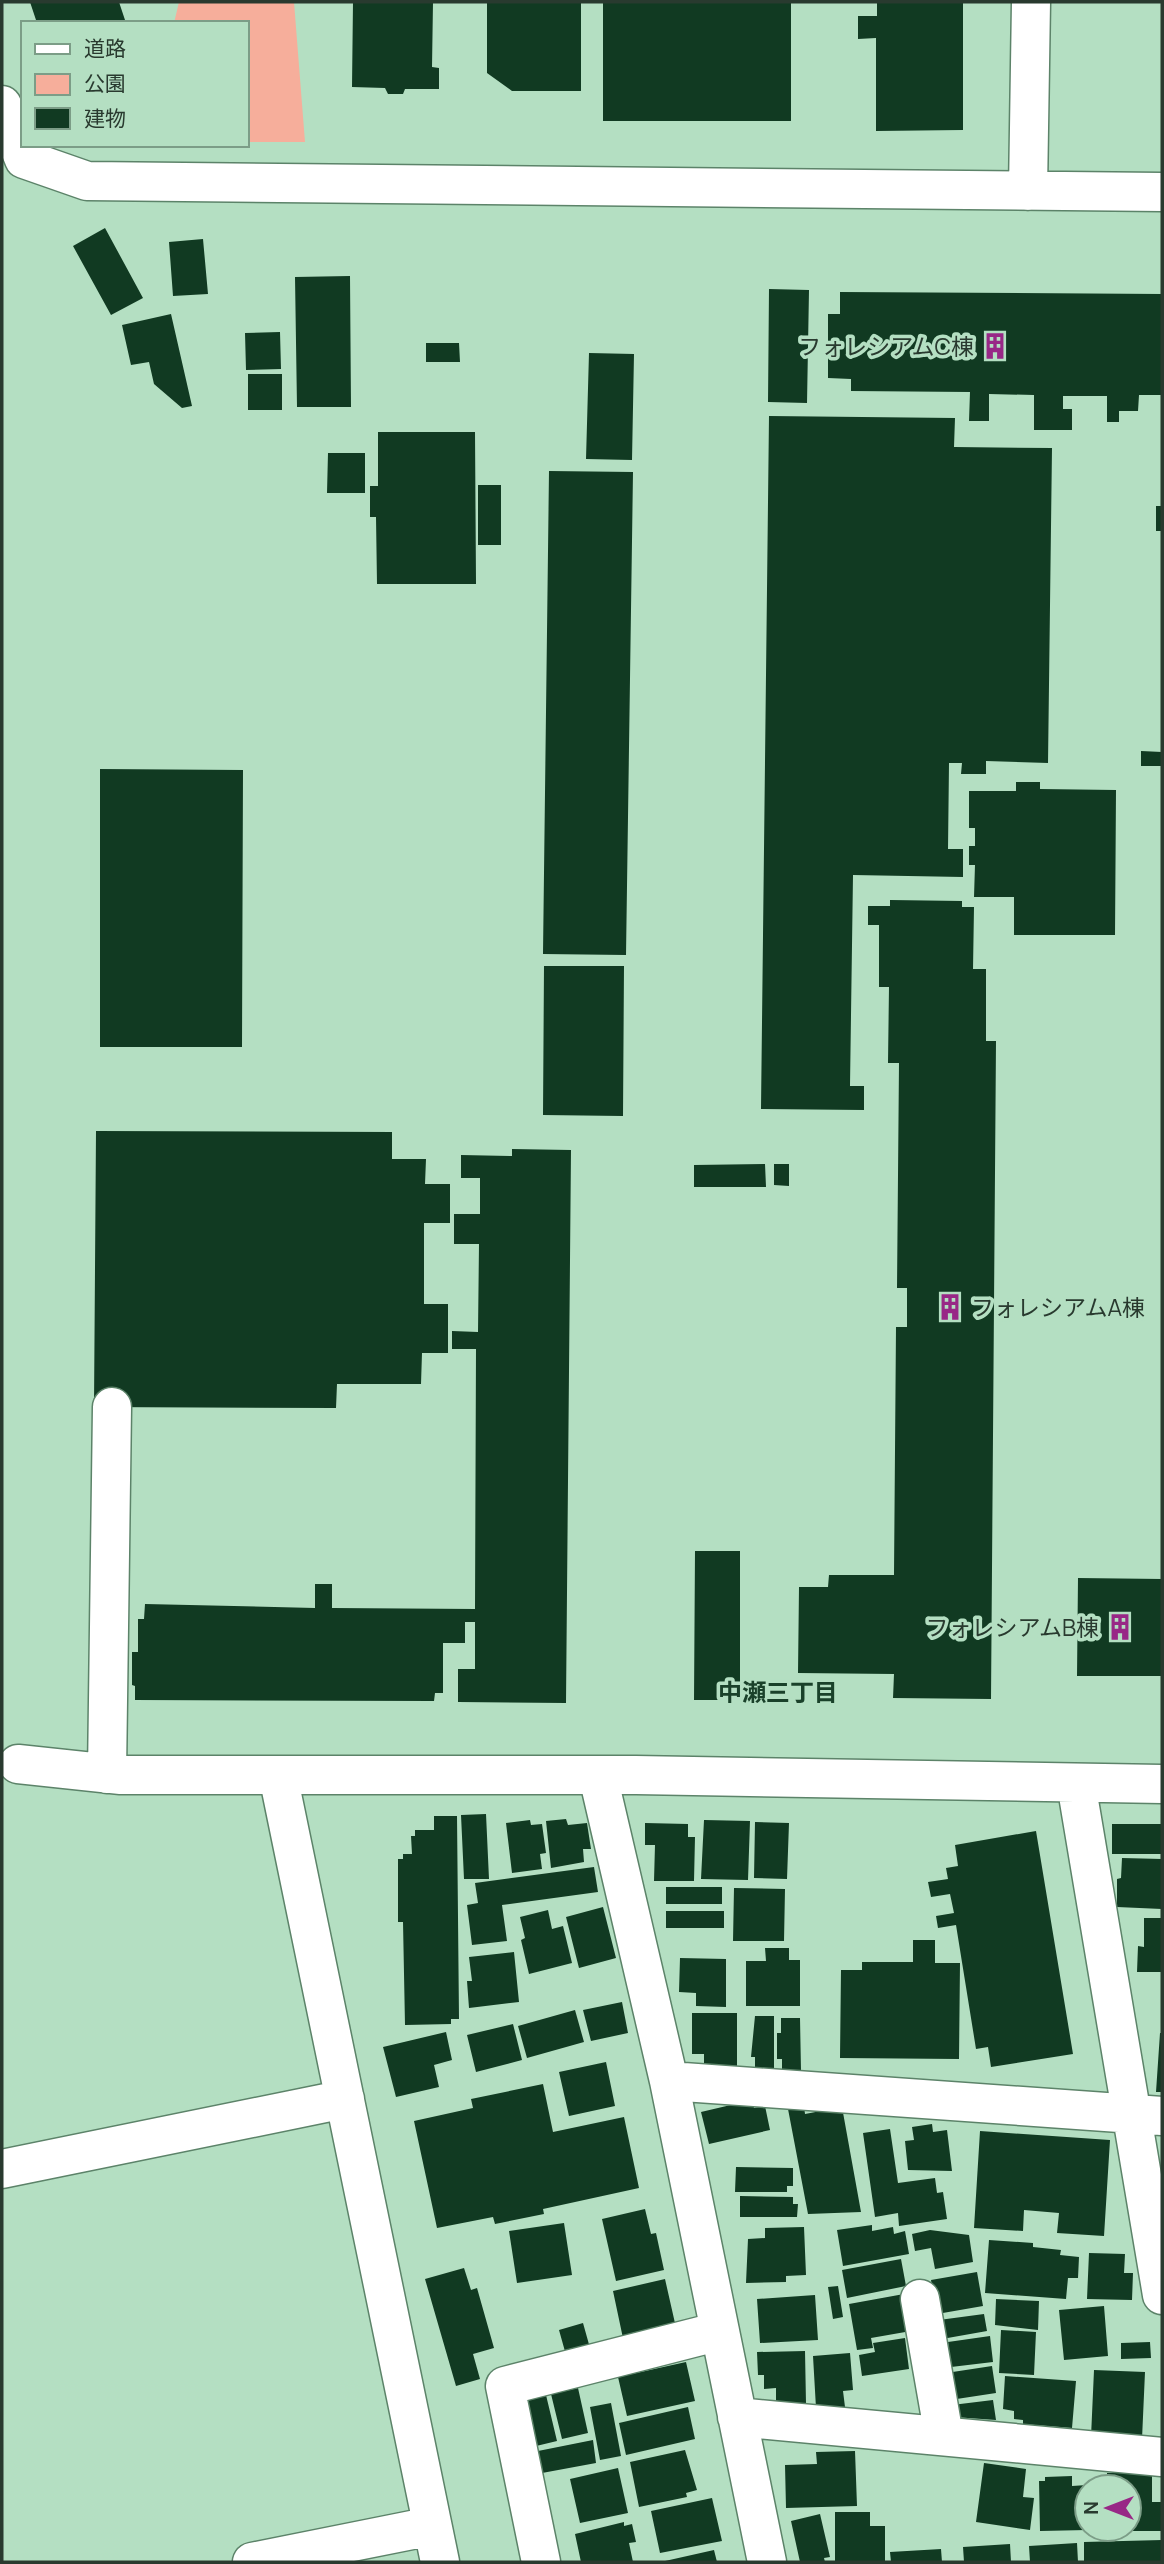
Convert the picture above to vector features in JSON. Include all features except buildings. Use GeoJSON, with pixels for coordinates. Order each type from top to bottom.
{"type":"FeatureCollection","features":[{"type":"Feature","properties":{"kind":"street"},"geometry":{"type":"LineString","coordinates":[[1028,191],[1031,2]]}},
{"type":"Feature","properties":{"kind":"street"},"geometry":{"type":"LineString","coordinates":[[2,105],[24,159],[87,181],[1162,192]]}},
{"type":"Feature","properties":{"kind":"street"},"geometry":{"type":"LineString","coordinates":[[107,1774],[112,1407]]}},
{"type":"Feature","properties":{"kind":"street"},"geometry":{"type":"LineString","coordinates":[[18,1764],[107,1774],[598,1776],[1162,1784]]}},
{"type":"Feature","properties":{"kind":"street"},"geometry":{"type":"LineString","coordinates":[[278,1775],[440,2562]]}},
{"type":"Feature","properties":{"kind":"street"},"geometry":{"type":"LineString","coordinates":[[598,1776],[669,2081],[767,2562]]}},
{"type":"Feature","properties":{"kind":"street"},"geometry":{"type":"LineString","coordinates":[[1076,1783],[1146,2114],[1162,2295]]}},
{"type":"Feature","properties":{"kind":"street"},"geometry":{"type":"LineString","coordinates":[[669,2081],[1146,2114]]}},
{"type":"Feature","properties":{"kind":"street"},"geometry":{"type":"LineString","coordinates":[[2,2169],[345,2099]]}},
{"type":"Feature","properties":{"kind":"street"},"geometry":{"type":"LineString","coordinates":[[920,2299],[944,2436]]}},
{"type":"Feature","properties":{"kind":"street"},"geometry":{"type":"LineString","coordinates":[[541,2562],[505,2386],[720,2331]]}},
{"type":"Feature","properties":{"kind":"street"},"geometry":{"type":"LineString","coordinates":[[737,2417],[1162,2457]]}},
{"type":"Feature","properties":{"kind":"street"},"geometry":{"type":"LineString","coordinates":[[252,2562],[432,2526]]}},
{"type":"Feature","properties":{"kind":"green space"},"geometry":{"type":"Polygon","coordinates":[[[179,2],[294,2],[305,142],[248,142],[248,21],[174,21],[179,2]]]}},
{"type":"Feature","properties":{"kind":"place","name":"フォレシアムC棟"},"geometry":{"type":"Point","coordinates":[995,346]}},
{"type":"Feature","properties":{"kind":"place","name":"フォレシアムA棟"},"geometry":{"type":"Point","coordinates":[950,1307]}},
{"type":"Feature","properties":{"kind":"place","name":"フォレシアムB棟"},"geometry":{"type":"Point","coordinates":[1120,1627]}},
{"type":"Feature","properties":{"kind":"district","name":"中瀬三丁目"},"geometry":{"type":"Point","coordinates":[778,1691]}}]}
